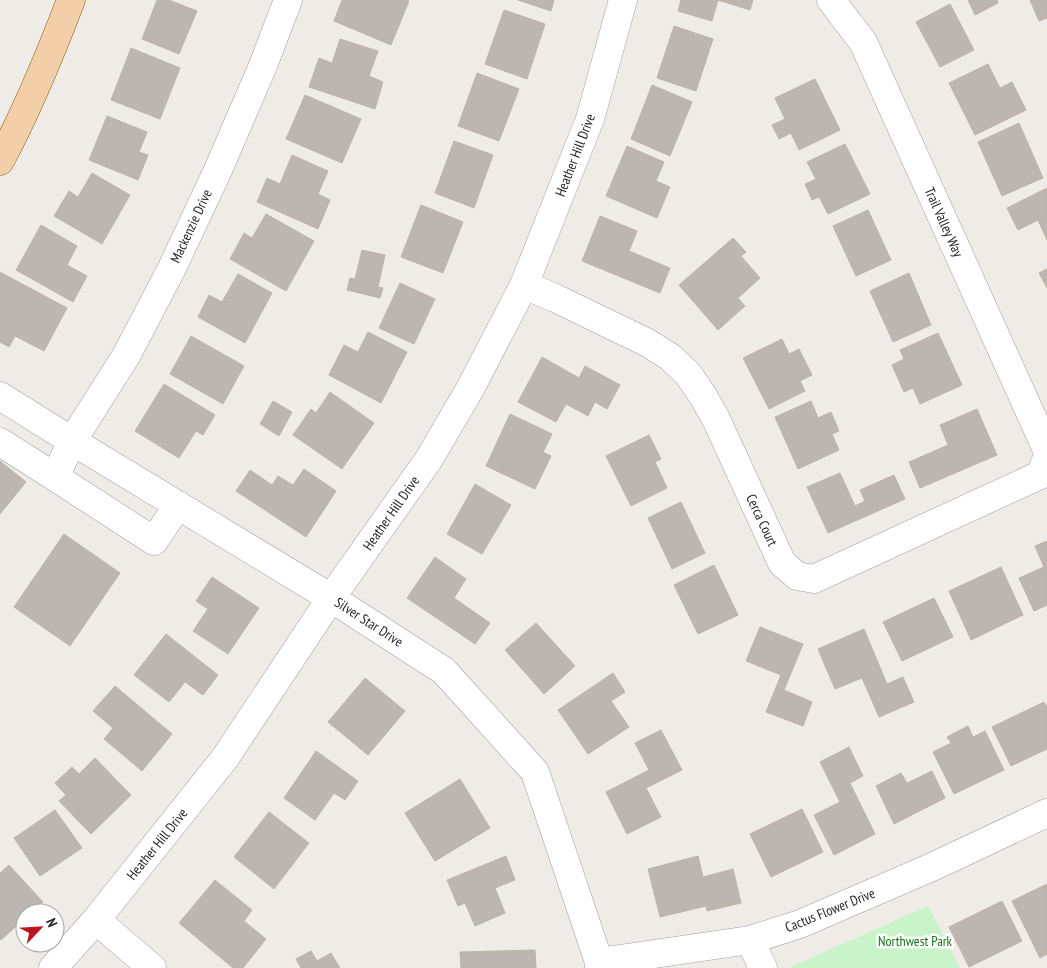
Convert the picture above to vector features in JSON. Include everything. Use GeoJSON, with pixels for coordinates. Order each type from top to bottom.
{"type":"FeatureCollection","features":[{"type":"Feature","properties":{"kind":"main road"},"geometry":{"type":"LineString","coordinates":[[0,161],[16,131],[46,64],[71,0]]}},
{"type":"Feature","properties":{"kind":"street","name":"Mackenzie Drive"},"geometry":{"type":"LineString","coordinates":[[55,477],[72,441],[126,356],[172,268],[218,170],[262,68],[288,0]]}},
{"type":"Feature","properties":{"kind":"street","name":"Heather Hill Drive"},"geometry":{"type":"LineString","coordinates":[[53,968],[96,920],[225,758],[331,598],[429,459],[470,389],[524,285],[590,119],[623,0]]}},
{"type":"Feature","properties":{"kind":"street","name":"Trail Valley Way"},"geometry":{"type":"LineString","coordinates":[[831,0],[864,42],[1047,450]]}},
{"type":"Feature","properties":{"kind":"street","name":"Cerca Court"},"geometry":{"type":"LineString","coordinates":[[524,285],[648,343],[670,356],[688,374],[716,419],[782,564],[797,576],[814,579],[1040,475],[1047,458]]}},
{"type":"Feature","properties":{"kind":"street","name":"Silver Star Drive"},"geometry":{"type":"LineString","coordinates":[[0,396],[331,598],[444,671],[535,772],[599,965]]}},
{"type":"Feature","properties":{"kind":"street"},"geometry":{"type":"LineString","coordinates":[[0,442],[154,541],[178,505]]}},
{"type":"Feature","properties":{"kind":"street","name":"Cactus Flower Drive"},"geometry":{"type":"LineString","coordinates":[[599,965],[750,940],[800,924],[1047,813]]}},
{"type":"Feature","properties":{"kind":"street"},"geometry":{"type":"LineString","coordinates":[[96,920],[152,968]]}},
{"type":"Feature","properties":{"kind":"street"},"geometry":{"type":"LineString","coordinates":[[750,940],[763,968]]}},
{"type":"Feature","properties":{"kind":"green space","name":"Northwest Park"},"geometry":{"type":"Polygon","coordinates":[[[928,906],[960,968],[788,968],[928,906]]]}},
{"type":"Feature","properties":{"kind":"building"},"geometry":{"type":"Polygon","coordinates":[[[157,0],[169,0],[197,11],[179,54],[142,39],[157,0]]]}},
{"type":"Feature","properties":{"kind":"building"},"geometry":{"type":"Polygon","coordinates":[[[342,0],[409,1],[391,45],[334,21],[342,0]]]}},
{"type":"Feature","properties":{"kind":"building"},"geometry":{"type":"Polygon","coordinates":[[[518,0],[554,0],[551,11],[518,0]]]}},
{"type":"Feature","properties":{"kind":"building"},"geometry":{"type":"Polygon","coordinates":[[[681,0],[718,0],[712,21],[678,11],[681,0]]]}},
{"type":"Feature","properties":{"kind":"building"},"geometry":{"type":"Polygon","coordinates":[[[718,0],[753,0],[750,10],[718,0]]]}},
{"type":"Feature","properties":{"kind":"building"},"geometry":{"type":"Polygon","coordinates":[[[968,0],[997,0],[998,3],[975,15],[968,0]]]}},
{"type":"Feature","properties":{"kind":"building"},"geometry":{"type":"Polygon","coordinates":[[[1030,0],[1047,0],[1047,18],[1039,21],[1030,0]]]}},
{"type":"Feature","properties":{"kind":"building"},"geometry":{"type":"Polygon","coordinates":[[[950,4],[974,50],[940,67],[916,22],[950,4]]]}},
{"type":"Feature","properties":{"kind":"building"},"geometry":{"type":"Polygon","coordinates":[[[504,10],[545,24],[527,79],[485,64],[504,10]]]}},
{"type":"Feature","properties":{"kind":"building"},"geometry":{"type":"Polygon","coordinates":[[[674,26],[713,39],[696,91],[657,78],[674,26]]]}},
{"type":"Feature","properties":{"kind":"building"},"geometry":{"type":"Polygon","coordinates":[[[340,39],[378,51],[369,76],[383,82],[375,109],[309,87],[319,58],[332,63],[340,39]]]}},
{"type":"Feature","properties":{"kind":"building"},"geometry":{"type":"Polygon","coordinates":[[[131,48],[180,68],[160,119],[111,100],[131,48]]]}},
{"type":"Feature","properties":{"kind":"building"},"geometry":{"type":"Polygon","coordinates":[[[988,64],[1000,88],[1012,82],[1026,110],[975,135],[949,83],[988,64]]]}},
{"type":"Feature","properties":{"kind":"building"},"geometry":{"type":"Polygon","coordinates":[[[477,73],[519,89],[499,141],[458,126],[477,73]]]}},
{"type":"Feature","properties":{"kind":"building"},"geometry":{"type":"Polygon","coordinates":[[[815,79],[840,130],[799,150],[791,133],[779,139],[772,125],[785,119],[775,98],[815,79]]]}},
{"type":"Feature","properties":{"kind":"building"},"geometry":{"type":"Polygon","coordinates":[[[652,85],[692,102],[670,156],[631,139],[652,85]]]}},
{"type":"Feature","properties":{"kind":"building"},"geometry":{"type":"Polygon","coordinates":[[[305,95],[361,119],[342,163],[286,139],[305,95]]]}},
{"type":"Feature","properties":{"kind":"building"},"geometry":{"type":"Polygon","coordinates":[[[107,116],[147,132],[139,152],[148,155],[138,180],[89,160],[107,116]]]}},
{"type":"Feature","properties":{"kind":"building"},"geometry":{"type":"Polygon","coordinates":[[[1019,123],[1043,178],[1002,196],[978,142],[1019,123]]]}},
{"type":"Feature","properties":{"kind":"building"},"geometry":{"type":"Polygon","coordinates":[[[454,141],[493,155],[474,208],[435,193],[454,141]]]}},
{"type":"Feature","properties":{"kind":"building"},"geometry":{"type":"Polygon","coordinates":[[[845,144],[870,194],[828,214],[819,197],[812,200],[805,184],[816,179],[807,162],[845,144]]]}},
{"type":"Feature","properties":{"kind":"building"},"geometry":{"type":"Polygon","coordinates":[[[627,146],[664,162],[656,181],[670,187],[657,218],[606,196],[627,146]]]}},
{"type":"Feature","properties":{"kind":"building"},"geometry":{"type":"Polygon","coordinates":[[[292,155],[328,171],[318,194],[330,200],[318,229],[257,202],[267,178],[280,184],[292,155]]]}},
{"type":"Feature","properties":{"kind":"building"},"geometry":{"type":"Polygon","coordinates":[[[92,173],[130,195],[102,244],[54,216],[69,191],[78,197],[92,173]]]}},
{"type":"Feature","properties":{"kind":"building"},"geometry":{"type":"Polygon","coordinates":[[[1047,188],[1047,240],[1038,220],[1018,230],[1007,208],[1047,188]]]}},
{"type":"Feature","properties":{"kind":"building"},"geometry":{"type":"Polygon","coordinates":[[[421,205],[463,222],[443,273],[401,257],[421,205]]]}},
{"type":"Feature","properties":{"kind":"building"},"geometry":{"type":"Polygon","coordinates":[[[868,210],[891,260],[856,276],[833,226],[868,210]]]}},
{"type":"Feature","properties":{"kind":"building"},"geometry":{"type":"Polygon","coordinates":[[[266,214],[314,241],[286,291],[230,259],[244,233],[252,238],[266,214]]]}},
{"type":"Feature","properties":{"kind":"building"},"geometry":{"type":"Polygon","coordinates":[[[600,216],[637,231],[629,251],[670,268],[660,293],[582,261],[600,216]]]}},
{"type":"Feature","properties":{"kind":"building"},"geometry":{"type":"Polygon","coordinates":[[[41,225],[77,246],[67,265],[87,276],[73,302],[16,270],[41,225]]]}},
{"type":"Feature","properties":{"kind":"building"},"geometry":{"type":"Polygon","coordinates":[[[733,238],[746,252],[741,256],[760,278],[738,298],[745,306],[718,330],[679,285],[733,238]]]}},
{"type":"Feature","properties":{"kind":"building"},"geometry":{"type":"Polygon","coordinates":[[[362,250],[385,255],[378,287],[383,288],[380,298],[347,290],[350,278],[355,279],[362,250]]]}},
{"type":"Feature","properties":{"kind":"building"},"geometry":{"type":"Polygon","coordinates":[[[1047,269],[1047,288],[1039,273],[1047,269]]]}},
{"type":"Feature","properties":{"kind":"building"},"geometry":{"type":"Polygon","coordinates":[[[0,272],[67,308],[44,351],[15,336],[9,347],[0,342],[0,272]]]}},
{"type":"Feature","properties":{"kind":"building"},"geometry":{"type":"Polygon","coordinates":[[[909,273],[931,325],[893,342],[870,291],[909,273]]]}},
{"type":"Feature","properties":{"kind":"building"},"geometry":{"type":"Polygon","coordinates":[[[238,274],[272,293],[245,343],[198,317],[209,295],[222,302],[238,274]]]}},
{"type":"Feature","properties":{"kind":"building"},"geometry":{"type":"Polygon","coordinates":[[[400,283],[435,299],[414,344],[379,328],[400,283]]]}},
{"type":"Feature","properties":{"kind":"building"},"geometry":{"type":"Polygon","coordinates":[[[368,332],[407,352],[381,403],[329,375],[344,345],[358,352],[368,332]]]}},
{"type":"Feature","properties":{"kind":"building"},"geometry":{"type":"Polygon","coordinates":[[[938,333],[962,385],[920,404],[913,388],[904,392],[892,365],[904,359],[900,350],[938,333]]]}},
{"type":"Feature","properties":{"kind":"building"},"geometry":{"type":"Polygon","coordinates":[[[191,336],[244,366],[223,404],[170,374],[191,336]]]}},
{"type":"Feature","properties":{"kind":"building"},"geometry":{"type":"Polygon","coordinates":[[[782,339],[789,354],[799,349],[812,375],[800,381],[805,391],[769,409],[743,358],[782,339]]]}},
{"type":"Feature","properties":{"kind":"building"},"geometry":{"type":"Polygon","coordinates":[[[542,357],[579,378],[585,366],[620,385],[607,409],[595,402],[588,416],[566,404],[556,422],[518,402],[542,357]]]}},
{"type":"Feature","properties":{"kind":"building"},"geometry":{"type":"Polygon","coordinates":[[[164,384],[215,415],[203,435],[196,431],[179,458],[135,431],[164,384]]]}},
{"type":"Feature","properties":{"kind":"building"},"geometry":{"type":"Polygon","coordinates":[[[330,392],[374,423],[342,469],[293,435],[311,409],[316,413],[330,392]]]}},
{"type":"Feature","properties":{"kind":"building"},"geometry":{"type":"Polygon","coordinates":[[[273,401],[292,412],[279,436],[260,424],[273,401]]]}},
{"type":"Feature","properties":{"kind":"building"},"geometry":{"type":"Polygon","coordinates":[[[811,401],[818,418],[831,412],[839,431],[832,434],[839,450],[798,469],[775,417],[811,401]]]}},
{"type":"Feature","properties":{"kind":"building"},"geometry":{"type":"Polygon","coordinates":[[[977,409],[997,455],[920,488],[909,462],[948,445],[940,425],[977,409]]]}},
{"type":"Feature","properties":{"kind":"building"},"geometry":{"type":"Polygon","coordinates":[[[510,414],[552,434],[543,452],[551,456],[535,489],[486,466],[510,414]]]}},
{"type":"Feature","properties":{"kind":"building"},"geometry":{"type":"Polygon","coordinates":[[[649,435],[661,459],[655,462],[667,488],[631,506],[606,456],[649,435]]]}},
{"type":"Feature","properties":{"kind":"building"},"geometry":{"type":"Polygon","coordinates":[[[0,461],[26,482],[0,514],[0,461]]]}},
{"type":"Feature","properties":{"kind":"building"},"geometry":{"type":"Polygon","coordinates":[[[304,469],[336,491],[306,537],[236,491],[250,470],[272,485],[278,476],[293,485],[304,469]]]}},
{"type":"Feature","properties":{"kind":"building"},"geometry":{"type":"Polygon","coordinates":[[[840,473],[855,506],[865,501],[860,490],[894,475],[905,499],[828,533],[807,487],[840,473]]]}},
{"type":"Feature","properties":{"kind":"building"},"geometry":{"type":"Polygon","coordinates":[[[475,484],[511,505],[482,554],[447,534],[475,484]]]}},
{"type":"Feature","properties":{"kind":"building"},"geometry":{"type":"Polygon","coordinates":[[[681,502],[705,553],[672,569],[648,518],[681,502]]]}},
{"type":"Feature","properties":{"kind":"building"},"geometry":{"type":"Polygon","coordinates":[[[64,534],[120,573],[70,646],[14,607],[64,534]]]}},
{"type":"Feature","properties":{"kind":"building"},"geometry":{"type":"Polygon","coordinates":[[[1047,541],[1047,605],[1034,611],[1019,578],[1044,567],[1035,546],[1047,541]]]}},
{"type":"Feature","properties":{"kind":"building"},"geometry":{"type":"Polygon","coordinates":[[[435,557],[466,579],[454,598],[490,623],[475,644],[407,598],[435,557]]]}},
{"type":"Feature","properties":{"kind":"building"},"geometry":{"type":"Polygon","coordinates":[[[714,565],[738,615],[698,634],[674,585],[714,565]]]}},
{"type":"Feature","properties":{"kind":"building"},"geometry":{"type":"Polygon","coordinates":[[[1001,567],[1023,615],[971,640],[949,591],[1001,567]]]}},
{"type":"Feature","properties":{"kind":"building"},"geometry":{"type":"Polygon","coordinates":[[[212,577],[259,608],[228,654],[193,631],[208,609],[196,601],[212,577]]]}},
{"type":"Feature","properties":{"kind":"building"},"geometry":{"type":"Polygon","coordinates":[[[934,598],[953,637],[902,661],[883,622],[934,598]]]}},
{"type":"Feature","properties":{"kind":"building"},"geometry":{"type":"Polygon","coordinates":[[[536,623],[575,666],[544,694],[505,650],[536,623]]]}},
{"type":"Feature","properties":{"kind":"building"},"geometry":{"type":"Polygon","coordinates":[[[760,627],[803,644],[784,690],[812,702],[803,726],[766,712],[781,675],[746,661],[760,627]]]}},
{"type":"Feature","properties":{"kind":"building"},"geometry":{"type":"Polygon","coordinates":[[[864,629],[887,684],[903,677],[914,702],[879,717],[862,678],[835,689],[818,649],[864,629]]]}},
{"type":"Feature","properties":{"kind":"building"},"geometry":{"type":"Polygon","coordinates":[[[166,634],[218,675],[203,695],[185,682],[169,702],[134,675],[166,634]]]}},
{"type":"Feature","properties":{"kind":"building"},"geometry":{"type":"Polygon","coordinates":[[[613,673],[625,692],[611,701],[629,727],[588,754],[558,710],[613,673]]]}},
{"type":"Feature","properties":{"kind":"building"},"geometry":{"type":"Polygon","coordinates":[[[365,678],[405,711],[368,755],[328,722],[365,678]]]}},
{"type":"Feature","properties":{"kind":"building"},"geometry":{"type":"Polygon","coordinates":[[[115,686],[172,734],[142,771],[104,739],[113,728],[93,711],[115,686]]]}},
{"type":"Feature","properties":{"kind":"building"},"geometry":{"type":"Polygon","coordinates":[[[1044,702],[1047,707],[1047,749],[1011,766],[992,727],[1044,702]]]}},
{"type":"Feature","properties":{"kind":"building"},"geometry":{"type":"Polygon","coordinates":[[[968,726],[973,737],[985,731],[1004,770],[954,794],[933,752],[951,743],[947,737],[968,726]]]}},
{"type":"Feature","properties":{"kind":"building"},"geometry":{"type":"Polygon","coordinates":[[[661,730],[682,770],[646,788],[661,817],[627,834],[606,792],[649,770],[635,743],[661,730]]]}},
{"type":"Feature","properties":{"kind":"building"},"geometry":{"type":"Polygon","coordinates":[[[849,747],[863,776],[850,783],[875,834],[834,855],[814,815],[840,802],[820,762],[849,747]]]}},
{"type":"Feature","properties":{"kind":"building"},"geometry":{"type":"Polygon","coordinates":[[[316,751],[358,781],[345,800],[334,793],[315,820],[284,798],[316,751]]]}},
{"type":"Feature","properties":{"kind":"building"},"geometry":{"type":"Polygon","coordinates":[[[95,758],[131,795],[91,834],[59,801],[66,795],[55,783],[72,767],[79,774],[95,758]]]}},
{"type":"Feature","properties":{"kind":"building"},"geometry":{"type":"Polygon","coordinates":[[[932,771],[945,798],[894,824],[876,786],[901,773],[907,783],[932,771]]]}},
{"type":"Feature","properties":{"kind":"building"},"geometry":{"type":"Polygon","coordinates":[[[460,779],[490,828],[435,861],[405,813],[460,779]]]}},
{"type":"Feature","properties":{"kind":"building"},"geometry":{"type":"Polygon","coordinates":[[[802,809],[823,852],[771,877],[750,834],[802,809]]]}},
{"type":"Feature","properties":{"kind":"building"},"geometry":{"type":"Polygon","coordinates":[[[55,810],[82,848],[40,876],[14,838],[55,810]]]}},
{"type":"Feature","properties":{"kind":"building"},"geometry":{"type":"Polygon","coordinates":[[[269,812],[309,843],[274,889],[234,857],[269,812]]]}},
{"type":"Feature","properties":{"kind":"building"},"geometry":{"type":"Polygon","coordinates":[[[506,856],[515,880],[495,888],[505,913],[475,926],[465,903],[458,906],[447,880],[506,856]]]}},
{"type":"Feature","properties":{"kind":"building"},"geometry":{"type":"Polygon","coordinates":[[[698,856],[703,877],[733,869],[741,903],[707,911],[706,906],[660,917],[648,869],[698,856]]]}},
{"type":"Feature","properties":{"kind":"building"},"geometry":{"type":"Polygon","coordinates":[[[9,865],[43,902],[15,903],[15,927],[1,940],[0,938],[0,873],[9,865]]]}},
{"type":"Feature","properties":{"kind":"building"},"geometry":{"type":"Polygon","coordinates":[[[215,880],[252,910],[244,921],[266,939],[243,968],[233,968],[179,923],[215,880]]]}},
{"type":"Feature","properties":{"kind":"building"},"geometry":{"type":"Polygon","coordinates":[[[1047,884],[1047,954],[1040,958],[1012,901],[1047,884]]]}},
{"type":"Feature","properties":{"kind":"building"},"geometry":{"type":"Polygon","coordinates":[[[1002,901],[1022,941],[969,967],[949,927],[1002,901]]]}},
{"type":"Feature","properties":{"kind":"building"},"geometry":{"type":"Polygon","coordinates":[[[535,950],[536,968],[461,968],[460,952],[535,950]]]}},
{"type":"Feature","properties":{"kind":"building"},"geometry":{"type":"Polygon","coordinates":[[[311,951],[317,961],[331,953],[340,968],[301,968],[296,959],[311,951]]]}}]}
